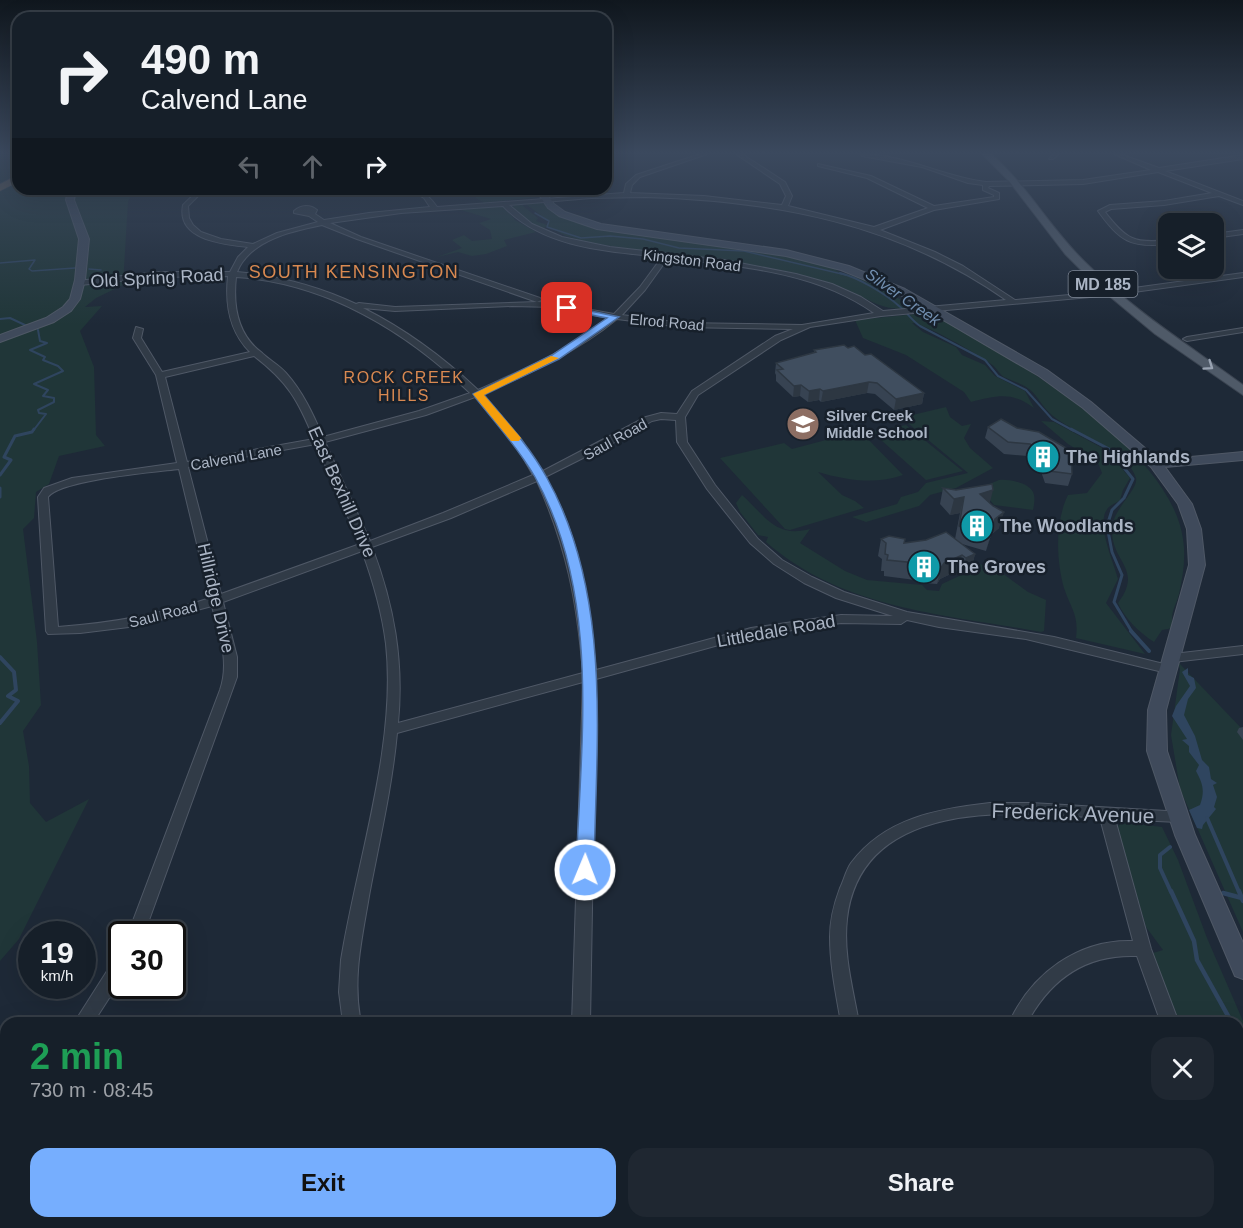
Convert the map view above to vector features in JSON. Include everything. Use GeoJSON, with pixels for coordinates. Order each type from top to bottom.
{"type":"FeatureCollection","features":[{"type":"Feature","properties":{"kind":"main road","name":"MD 185"},"geometry":{"type":"LineString","coordinates":[[1042,211],[1080,264],[1243,391]]}},
{"type":"Feature","properties":{"kind":"main road","name":"MD 185"},"geometry":{"type":"LineString","coordinates":[[1117,292],[1243,377]]}},
{"type":"Feature","properties":{"kind":"street"},"geometry":{"type":"LineString","coordinates":[[0,339],[31,329],[59,315],[75,298],[80,283],[84,239],[74,211]]}},
{"type":"Feature","properties":{"kind":"street"},"geometry":{"type":"LineString","coordinates":[[185,211],[185,219],[189,227],[206,237],[255,246]]}},
{"type":"Feature","properties":{"kind":"street"},"geometry":{"type":"LineString","coordinates":[[232,274],[240,260],[255,246],[282,234],[324,223],[417,211]]}},
{"type":"Feature","properties":{"kind":"street","name":"Kingston Road"},"geometry":{"type":"LineString","coordinates":[[511,211],[526,224],[583,244],[761,269],[802,278],[849,294],[881,314]]}},
{"type":"Feature","properties":{"kind":"street"},"geometry":{"type":"LineString","coordinates":[[559,211],[600,227],[749,246],[818,260],[875,280],[935,310],[1043,373],[1087,405],[1156,464],[1185,504],[1194,529],[1197,550],[1192,587],[1159,700],[1155,728],[1157,751],[1179,816],[1243,969]]}},
{"type":"Feature","properties":{"kind":"street"},"geometry":{"type":"LineString","coordinates":[[801,211],[873,230],[932,252],[963,269],[1013,302]]}},
{"type":"Feature","properties":{"kind":"street"},"geometry":{"type":"LineString","coordinates":[[873,230],[924,211]]}},
{"type":"Feature","properties":{"kind":"street"},"geometry":{"type":"LineString","coordinates":[[1102,211],[1131,243],[1142,245],[1158,243]]}},
{"type":"Feature","properties":{"kind":"street"},"geometry":{"type":"LineString","coordinates":[[311,214],[324,223],[359,238],[553,305]]}},
{"type":"Feature","properties":{"kind":"street"},"geometry":{"type":"LineString","coordinates":[[1224,235],[1243,232]]}},
{"type":"Feature","properties":{"kind":"street","name":"Calvend Lane"},"geometry":{"type":"LineString","coordinates":[[52,631],[43,497],[48,490],[72,481],[183,466],[319,441],[412,416],[478,394],[556,357],[615,317],[640,293],[666,256]]}},
{"type":"Feature","properties":{"kind":"street","name":"Old Spring Road"},"geometry":{"type":"LineString","coordinates":[[80,283],[137,276],[232,274],[291,282],[352,304],[430,352],[478,394],[515,438],[541,477],[563,525],[574,563],[587,630],[590,675],[581,1017]]}},
{"type":"Feature","properties":{"kind":"street","name":"East Bexhill Drive"},"geometry":{"type":"LineString","coordinates":[[232,274],[233,320],[243,340],[255,353],[275,367],[294,389],[304,406],[368,545],[390,618],[394,682],[391,730],[346,975],[351,1017]]}},
{"type":"Feature","properties":{"kind":"street"},"geometry":{"type":"LineString","coordinates":[[946,624],[906,616],[844,597],[808,580],[778,562],[754,541],[688,455],[679,435],[680,417],[689,401],[700,389],[777,338],[808,325],[881,314],[1117,292],[1243,275]]}},
{"type":"Feature","properties":{"kind":"street"},"geometry":{"type":"LineString","coordinates":[[504,304],[514,293]]}},
{"type":"Feature","properties":{"kind":"street","name":"Elrod Road"},"geometry":{"type":"LineString","coordinates":[[352,304],[395,309],[504,304],[553,305],[615,317],[681,325],[760,327],[808,325]]}},
{"type":"Feature","properties":{"kind":"street","name":"Elrod Road"},"geometry":{"type":"LineString","coordinates":[[377,318],[382,312],[395,309]]}},
{"type":"Feature","properties":{"kind":"street"},"geometry":{"type":"LineString","coordinates":[[760,327],[777,338]]}},
{"type":"Feature","properties":{"kind":"street","name":"Hillridge Drive"},"geometry":{"type":"LineString","coordinates":[[139,329],[137,338],[160,375],[231,657],[231,677],[141,921]]}},
{"type":"Feature","properties":{"kind":"street"},"geometry":{"type":"LineString","coordinates":[[1187,339],[1243,330]]}},
{"type":"Feature","properties":{"kind":"street"},"geometry":{"type":"LineString","coordinates":[[160,375],[255,353]]}},
{"type":"Feature","properties":{"kind":"street","name":"Saul Road"},"geometry":{"type":"LineString","coordinates":[[52,631],[111,627],[143,621],[217,600],[472,507],[541,477],[649,419],[661,416],[680,417]]}},
{"type":"Feature","properties":{"kind":"street"},"geometry":{"type":"LineString","coordinates":[[1156,464],[1243,456]]}},
{"type":"Feature","properties":{"kind":"street"},"geometry":{"type":"LineString","coordinates":[[841,619],[847,612],[844,597]]}},
{"type":"Feature","properties":{"kind":"street","name":"Littledale Road"},"geometry":{"type":"LineString","coordinates":[[391,730],[751,632],[841,619],[894,619],[1009,632],[1170,664]]}},
{"type":"Feature","properties":{"kind":"street"},"geometry":{"type":"LineString","coordinates":[[1170,664],[1243,650]]}},
{"type":"Feature","properties":{"kind":"street","name":"Frederick Avenue"},"geometry":{"type":"LineString","coordinates":[[849,1017],[839,953],[840,908],[852,876],[872,848],[883,838],[932,817],[955,813],[1035,808],[1179,816]]}},
{"type":"Feature","properties":{"kind":"street"},"geometry":{"type":"LineString","coordinates":[[1106,813],[1143,949],[1168,1017]]}},
{"type":"Feature","properties":{"kind":"street"},"geometry":{"type":"LineString","coordinates":[[1021,1017],[1028,1003],[1048,978],[1076,962],[1107,950],[1143,949]]}},
{"type":"Feature","properties":{"kind":"street"},"geometry":{"type":"LineString","coordinates":[[87,1017],[108,984]]}},
{"type":"Feature","properties":{"kind":"green space"},"geometry":{"type":"Polygon","coordinates":[[[0,211],[127,211],[123,285],[96,298],[85,307],[102,306],[80,331],[94,367],[96,435],[105,446],[59,456],[49,484],[36,492],[34,518],[23,529],[37,642],[41,705],[23,731],[29,766],[30,803],[46,822],[89,799],[28,921],[18,921],[18,940],[0,961],[0,211]]]}},
{"type":"Feature","properties":{"kind":"green space"},"geometry":{"type":"Polygon","coordinates":[[[466,211],[508,211],[515,220],[536,232],[504,240],[507,246],[486,254],[472,256],[458,252],[437,257],[462,248],[452,240],[464,235],[472,241],[492,239],[490,230],[479,223],[491,219],[466,211]]]}},
{"type":"Feature","properties":{"kind":"green space"},"geometry":{"type":"Polygon","coordinates":[[[516,211],[530,211],[538,218],[536,221],[547,225],[549,221],[536,211],[556,211],[567,219],[596,228],[781,254],[834,267],[837,271],[871,282],[915,308],[883,306],[838,286],[776,269],[584,241],[566,236],[547,226],[545,230],[523,218],[516,211]]]}},
{"type":"Feature","properties":{"kind":"green space"},"geometry":{"type":"Polygon","coordinates":[[[935,314],[1043,380],[1119,439],[1149,471],[1172,504],[1183,539],[1184,566],[1173,614],[1173,628],[1162,630],[1154,642],[1133,625],[1118,603],[1128,581],[1127,573],[1113,541],[1112,529],[1116,515],[1136,483],[1131,468],[1113,451],[1052,415],[1029,389],[1004,377],[991,364],[951,340],[928,328],[912,323],[923,332],[956,347],[962,355],[985,365],[995,376],[1025,391],[1034,408],[1018,399],[1004,396],[971,402],[964,392],[906,355],[863,338],[855,320],[935,314]]]}},
{"type":"Feature","properties":{"kind":"green space"},"geometry":{"type":"Polygon","coordinates":[[[946,407],[950,417],[962,426],[971,424],[964,438],[970,448],[993,468],[956,488],[930,495],[919,506],[866,522],[852,517],[897,504],[901,497],[918,492],[926,483],[968,473],[903,419],[946,407]]]}},
{"type":"Feature","properties":{"kind":"green space"},"geometry":{"type":"Polygon","coordinates":[[[1041,421],[1054,422],[1106,450],[1130,478],[1120,500],[1109,507],[1105,514],[1104,532],[1118,579],[1106,603],[1145,654],[1076,638],[1075,618],[1064,588],[1059,565],[1059,528],[1068,495],[1087,493],[1102,473],[1098,463],[1068,444],[1041,421]]]}},
{"type":"Feature","properties":{"kind":"green space"},"geometry":{"type":"Polygon","coordinates":[[[906,425],[963,471],[926,480],[872,432],[906,425]]]}},
{"type":"Feature","properties":{"kind":"green space"},"geometry":{"type":"Polygon","coordinates":[[[856,432],[862,433],[903,475],[871,481],[818,472],[842,495],[864,508],[790,530],[785,529],[720,458],[784,443],[792,449],[856,432]]]}},
{"type":"Feature","properties":{"kind":"green space"},"geometry":{"type":"Polygon","coordinates":[[[999,480],[1014,481],[1029,487],[1034,497],[1033,510],[994,505],[989,499],[987,485],[999,480]]]}},
{"type":"Feature","properties":{"kind":"green space"},"geometry":{"type":"Polygon","coordinates":[[[742,495],[765,518],[780,528],[788,531],[810,529],[800,543],[845,571],[867,580],[922,585],[927,590],[939,591],[942,584],[972,570],[975,562],[1002,573],[1028,592],[1046,600],[1044,631],[932,614],[862,596],[828,582],[796,565],[766,542],[768,537],[758,535],[740,512],[736,503],[742,495]]]}},
{"type":"Feature","properties":{"kind":"green space"},"geometry":{"type":"Polygon","coordinates":[[[1178,662],[1243,730],[1243,932],[1180,789],[1171,735],[1180,669],[1178,662]]]}},
{"type":"Feature","properties":{"kind":"green space"},"geometry":{"type":"Polygon","coordinates":[[[1122,822],[1162,827],[1178,860],[1207,938],[1241,1017],[1177,1017],[1153,953],[1163,950],[1146,927],[1117,827],[1122,822]]]}},
{"type":"Feature","properties":{"kind":"water"},"geometry":{"type":"Polygon","coordinates":[[[1188,668],[1188,675],[1194,678],[1196,688],[1188,699],[1184,715],[1195,736],[1202,760],[1209,767],[1211,779],[1217,783],[1213,785],[1217,797],[1214,807],[1216,809],[1202,829],[1197,828],[1189,810],[1200,805],[1202,800],[1202,788],[1196,771],[1199,765],[1189,752],[1189,746],[1182,740],[1187,739],[1172,716],[1190,686],[1182,672],[1188,668]]]}},
{"type":"Feature","properties":{"kind":"building"},"geometry":{"type":"Polygon","coordinates":[[[844,345],[848,348],[854,346],[865,355],[871,354],[924,393],[896,399],[877,383],[869,382],[823,391],[820,389],[809,391],[801,385],[794,386],[777,370],[783,369],[776,363],[816,352],[814,350],[844,345]]]}},
{"type":"Feature","properties":{"kind":"building"},"geometry":{"type":"Polygon","coordinates":[[[1001,419],[1017,428],[1039,432],[1071,451],[1072,474],[1049,471],[1042,451],[1038,451],[1030,444],[1008,442],[988,427],[1001,419]]]}},
{"type":"Feature","properties":{"kind":"building"},"geometry":{"type":"Polygon","coordinates":[[[992,484],[993,490],[980,494],[1004,512],[995,519],[990,535],[959,526],[964,497],[954,499],[943,488],[956,490],[992,484]]]}},
{"type":"Feature","properties":{"kind":"building"},"geometry":{"type":"Polygon","coordinates":[[[946,532],[975,554],[966,558],[962,555],[944,563],[941,568],[928,567],[927,564],[887,560],[886,543],[881,539],[889,536],[905,539],[904,543],[926,540],[946,532]]]}},
{"type":"Feature","properties":{"kind":"waterway","name":"Silver Creek"},"geometry":{"type":"LineString","coordinates":[[535,213],[549,221],[547,227],[581,238],[610,236],[643,239],[679,248],[744,251],[846,275]]}},
{"type":"Feature","properties":{"kind":"waterway"},"geometry":{"type":"LineString","coordinates":[[0,263],[35,260],[29,269],[32,271],[75,268]]}},
{"type":"Feature","properties":{"kind":"waterway"},"geometry":{"type":"LineString","coordinates":[[89,269],[101,270]]}},
{"type":"Feature","properties":{"kind":"waterway","name":"Silver Creek"},"geometry":{"type":"LineString","coordinates":[[840,273],[846,275]]}},
{"type":"Feature","properties":{"kind":"waterway","name":"Silver Creek"},"geometry":{"type":"LineString","coordinates":[[846,275],[879,291],[902,308],[920,326],[985,360],[998,376],[1026,390],[1052,419],[1074,431]]}},
{"type":"Feature","properties":{"kind":"waterway"},"geometry":{"type":"LineString","coordinates":[[0,319],[10,318],[27,326]]}},
{"type":"Feature","properties":{"kind":"waterway"},"geometry":{"type":"LineString","coordinates":[[33,431],[46,414],[39,413],[38,410],[54,402],[54,398],[43,396],[48,390],[34,384],[63,371],[58,366],[43,360],[45,357],[30,350],[47,343],[40,341],[38,330]]}},
{"type":"Feature","properties":{"kind":"waterway"},"geometry":{"type":"LineString","coordinates":[[0,475],[11,460],[4,457],[15,436],[32,432],[34,429]]}},
{"type":"Feature","properties":{"kind":"waterway","name":"Silver Creek"},"geometry":{"type":"LineString","coordinates":[[1071,429],[1109,449],[1133,479],[1124,498],[1112,510],[1107,526],[1112,552],[1122,575],[1114,602],[1132,632]]}},
{"type":"Feature","properties":{"kind":"waterway"},"geometry":{"type":"LineString","coordinates":[[0,488],[0,497]]}},
{"type":"Feature","properties":{"kind":"waterway","name":"Silver Creek"},"geometry":{"type":"LineString","coordinates":[[1131,631],[1149,651]]}},
{"type":"Feature","properties":{"kind":"waterway"},"geometry":{"type":"LineString","coordinates":[[0,657],[14,672],[16,690],[8,696],[18,701],[0,723]]}},
{"type":"Feature","properties":{"kind":"waterway"},"geometry":{"type":"LineString","coordinates":[[1207,818],[1239,892]]}},
{"type":"Feature","properties":{"kind":"waterway","name":"Silver Creek"},"geometry":{"type":"LineString","coordinates":[[1170,847],[1160,855],[1160,868],[1171,892]]}},
{"type":"Feature","properties":{"kind":"waterway","name":"Silver Creek"},"geometry":{"type":"LineString","coordinates":[[1171,891],[1194,941],[1197,960],[1229,1017]]}},
{"type":"Feature","properties":{"kind":"waterway"},"geometry":{"type":"LineString","coordinates":[[1239,891],[1242,898]]}},
{"type":"Feature","properties":{"kind":"waterway"},"geometry":{"type":"LineString","coordinates":[[1223,893],[1242,898]]}},
{"type":"Feature","properties":{"kind":"slow traffic"},"geometry":{"type":"LineString","coordinates":[[515,438],[478,394],[554,358]]}},
{"type":"Feature","properties":{"kind":"place","name":"Silver Creek Middle School"},"geometry":{"type":"Point","coordinates":[803,424]}},
{"type":"Feature","properties":{"kind":"place","name":"The Highlands"},"geometry":{"type":"Point","coordinates":[1043,457]}},
{"type":"Feature","properties":{"kind":"place","name":"The Woodlands"},"geometry":{"type":"Point","coordinates":[977,526]}},
{"type":"Feature","properties":{"kind":"place","name":"The Groves"},"geometry":{"type":"Point","coordinates":[924,567]}},
{"type":"Feature","properties":{"kind":"district","name":"SOUTH KENSINGTON"},"geometry":{"type":"Point","coordinates":[354,272]}},
{"type":"Feature","properties":{"kind":"district","name":"ROCK CREEK HILLS"},"geometry":{"type":"Point","coordinates":[404,386]}},
{"type":"Feature","properties":{"kind":"route"},"geometry":{"type":"LineString","coordinates":[[567,308],[615,317],[556,357],[478,394],[515,438],[541,477],[563,525],[574,563],[587,630],[590,675],[585,870]]}}]}
